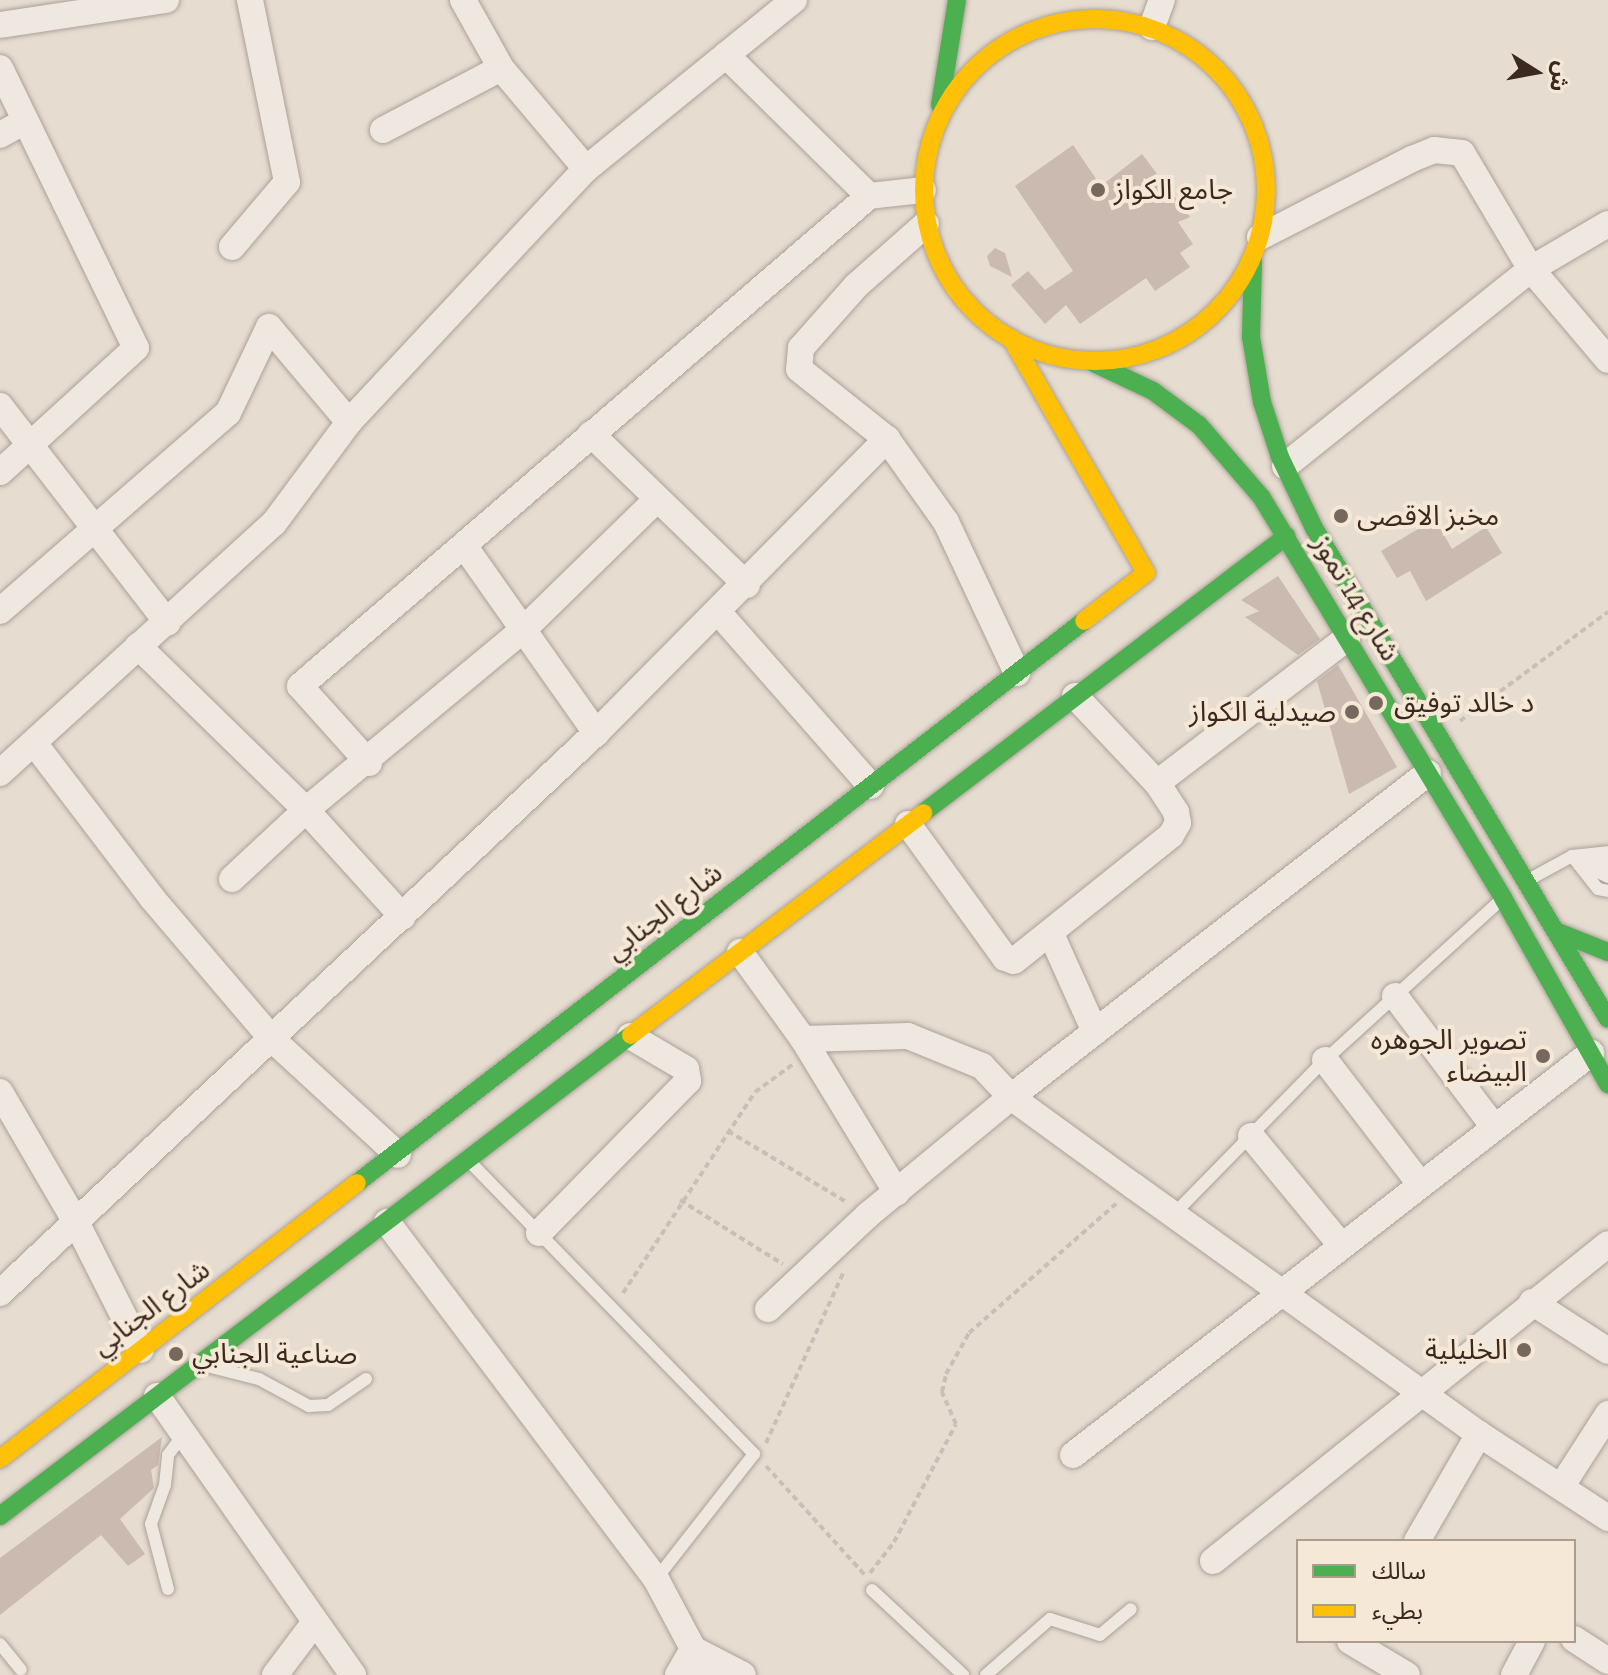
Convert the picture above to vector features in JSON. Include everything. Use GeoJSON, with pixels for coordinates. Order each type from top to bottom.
{"type":"FeatureCollection","features":[{"type":"Feature","properties":{"kind":"street"},"geometry":{"type":"LineString","coordinates":[[0,25],[166,0]]}},
{"type":"Feature","properties":{"kind":"street"},"geometry":{"type":"LineString","coordinates":[[232,247],[287,182],[250,0]]}},
{"type":"Feature","properties":{"kind":"street"},"geometry":{"type":"LineString","coordinates":[[463,0],[501,68],[586,169]]}},
{"type":"Feature","properties":{"kind":"street"},"geometry":{"type":"LineString","coordinates":[[0,773],[138,646],[168,623],[274,523],[349,422],[586,169],[794,0]]}},
{"type":"Feature","properties":{"kind":"street"},"geometry":{"type":"LineString","coordinates":[[936,126],[963,81],[1001,46],[1047,25],[1086,18],[1126,21],[1152,27],[1191,47],[1223,75],[1248,111],[1262,151],[1267,194],[1257,247],[1233,293],[1205,322],[1171,344],[1134,358],[1094,363],[1036,352],[985,323],[947,278],[926,224],[923,190],[957,0]]}},
{"type":"Feature","properties":{"kind":"street"},"geometry":{"type":"LineString","coordinates":[[1095,0],[1126,21]]}},
{"type":"Feature","properties":{"kind":"street"},"geometry":{"type":"LineString","coordinates":[[1152,27],[1162,0]]}},
{"type":"Feature","properties":{"kind":"street"},"geometry":{"type":"LineString","coordinates":[[726,55],[869,196]]}},
{"type":"Feature","properties":{"kind":"street"},"geometry":{"type":"LineString","coordinates":[[0,68],[23,122],[136,348],[0,472]]}},
{"type":"Feature","properties":{"kind":"street"},"geometry":{"type":"LineString","coordinates":[[383,130],[501,68]]}},
{"type":"Feature","properties":{"kind":"street"},"geometry":{"type":"LineString","coordinates":[[0,135],[23,122]]}},
{"type":"Feature","properties":{"kind":"street"},"geometry":{"type":"LineString","coordinates":[[1257,247],[1412,159],[1434,150],[1462,153],[1531,269],[1608,360]]}},
{"type":"Feature","properties":{"kind":"street"},"geometry":{"type":"LineString","coordinates":[[369,763],[300,686],[869,196],[923,190]]}},
{"type":"Feature","properties":{"kind":"street"},"geometry":{"type":"LineString","coordinates":[[926,224],[856,286],[801,348],[799,369],[887,439],[946,522],[1017,673]]}},
{"type":"Feature","properties":{"kind":"street"},"geometry":{"type":"LineString","coordinates":[[1285,466],[1531,269],[1608,224]]}},
{"type":"Feature","properties":{"kind":"street","name":"شارع 14 تموز"},"geometry":{"type":"LineString","coordinates":[[1257,247],[1251,337],[1262,402],[1285,466],[1314,528],[1526,881],[1603,998],[1608,1019]]}},
{"type":"Feature","properties":{"kind":"street"},"geometry":{"type":"LineString","coordinates":[[0,611],[96,531],[228,413],[269,327],[349,422]]}},
{"type":"Feature","properties":{"kind":"street","name":"شارع الجنابي"},"geometry":{"type":"LineString","coordinates":[[0,1459],[398,1155],[1146,573],[1011,338]]}},
{"type":"Feature","properties":{"kind":"street","name":"شارع 14 تموز"},"geometry":{"type":"LineString","coordinates":[[1094,363],[1153,391],[1199,425],[1231,457],[1286,536],[1572,1019],[1599,1047],[1608,1084]]}},
{"type":"Feature","properties":{"kind":"street"},"geometry":{"type":"LineString","coordinates":[[0,406],[34,444],[96,531],[168,623]]}},
{"type":"Feature","properties":{"kind":"street"},"geometry":{"type":"LineString","coordinates":[[591,434],[747,585]]}},
{"type":"Feature","properties":{"kind":"street"},"geometry":{"type":"LineString","coordinates":[[0,1293],[77,1224],[596,733],[747,585],[887,439]]}},
{"type":"Feature","properties":{"kind":"street"},"geometry":{"type":"LineString","coordinates":[[232,879],[306,810],[369,763],[524,629],[656,500]]}},
{"type":"Feature","properties":{"kind":"street"},"geometry":{"type":"LineString","coordinates":[[0,1516],[1286,536]]}},
{"type":"Feature","properties":{"kind":"street"},"geometry":{"type":"LineString","coordinates":[[465,547],[596,733]]}},
{"type":"Feature","properties":{"kind":"street"},"geometry":{"type":"LineString","coordinates":[[719,613],[871,786]]}},
{"type":"Feature","properties":{"kind":"street"},"geometry":{"type":"LineString","coordinates":[[1157,783],[1347,638]]}},
{"type":"Feature","properties":{"kind":"street"},"geometry":{"type":"LineString","coordinates":[[138,646],[306,810],[403,917]]}},
{"type":"Feature","properties":{"kind":"street"},"geometry":{"type":"LineString","coordinates":[[908,824],[1005,958],[1025,956],[1171,835],[1178,823],[1176,812],[1157,783],[1075,696]]}},
{"type":"Feature","properties":{"kind":"street"},"geometry":{"type":"LineString","coordinates":[[34,743],[152,898],[272,1039],[398,1155]]}},
{"type":"Feature","properties":{"kind":"street"},"geometry":{"type":"LineString","coordinates":[[768,1309],[806,1277],[868,1215],[1011,1097],[1428,773]]}},
{"type":"Feature","properties":{"kind":"street"},"geometry":{"type":"LineString","coordinates":[[1558,932],[1608,952]]}},
{"type":"Feature","properties":{"kind":"street"},"geometry":{"type":"LineString","coordinates":[[1051,934],[1095,1032]]}},
{"type":"Feature","properties":{"kind":"street"},"geometry":{"type":"LineString","coordinates":[[740,952],[807,1045],[897,1193]]}},
{"type":"Feature","properties":{"kind":"street"},"geometry":{"type":"LineString","coordinates":[[1395,996],[1494,1127]]}},
{"type":"Feature","properties":{"kind":"street"},"geometry":{"type":"LineString","coordinates":[[1572,1019],[1603,998]]}},
{"type":"Feature","properties":{"kind":"street"},"geometry":{"type":"LineString","coordinates":[[539,1233],[688,1081],[686,1069],[630,1036]]}},
{"type":"Feature","properties":{"kind":"street"},"geometry":{"type":"LineString","coordinates":[[807,1045],[908,1036],[936,1043],[982,1066],[1011,1097],[1173,1215],[1423,1390],[1479,1434],[1608,1518]]}},
{"type":"Feature","properties":{"kind":"street"},"geometry":{"type":"LineString","coordinates":[[1073,1455],[1281,1289],[1599,1047]]}},
{"type":"Feature","properties":{"kind":"street"},"geometry":{"type":"LineString","coordinates":[[1325,1060],[1420,1184]]}},
{"type":"Feature","properties":{"kind":"street"},"geometry":{"type":"LineString","coordinates":[[0,1092],[77,1224],[141,1350]]}},
{"type":"Feature","properties":{"kind":"street"},"geometry":{"type":"LineString","coordinates":[[1251,1136],[1340,1244]]}},
{"type":"Feature","properties":{"kind":"street"},"geometry":{"type":"LineString","coordinates":[[387,1222],[656,1579],[707,1675]]}},
{"type":"Feature","properties":{"kind":"street"},"geometry":{"type":"LineString","coordinates":[[1213,1561],[1608,1244]]}},
{"type":"Feature","properties":{"kind":"street"},"geometry":{"type":"LineString","coordinates":[[1532,1302],[1608,1351]]}},
{"type":"Feature","properties":{"kind":"street"},"geometry":{"type":"LineString","coordinates":[[157,1396],[353,1675]]}},
{"type":"Feature","properties":{"kind":"street"},"geometry":{"type":"LineString","coordinates":[[1561,1487],[1608,1414]]}},
{"type":"Feature","properties":{"kind":"street"},"geometry":{"type":"LineString","coordinates":[[1418,1539],[1479,1434]]}},
{"type":"Feature","properties":{"kind":"street"},"geometry":{"type":"LineString","coordinates":[[275,1675],[315,1622]]}},
{"type":"Feature","properties":{"kind":"street"},"geometry":{"type":"LineString","coordinates":[[1576,1640],[1608,1661]]}},
{"type":"Feature","properties":{"kind":"street"},"geometry":{"type":"LineString","coordinates":[[1353,1643],[1407,1675]]}},
{"type":"Feature","properties":{"kind":"street"},"geometry":{"type":"LineString","coordinates":[[1514,1675],[1531,1643]]}},
{"type":"Feature","properties":{"kind":"street"},"geometry":{"type":"LineString","coordinates":[[678,1675],[693,1649]]}},
{"type":"Feature","properties":{"kind":"street"},"geometry":{"type":"LineString","coordinates":[[693,1649],[743,1675]]}},
{"type":"Feature","properties":{"kind":"lane"},"geometry":{"type":"LineString","coordinates":[[1526,881],[1572,856],[1608,852]]}},
{"type":"Feature","properties":{"kind":"lane"},"geometry":{"type":"LineString","coordinates":[[1572,856],[1608,864]]}},
{"type":"Feature","properties":{"kind":"lane"},"geometry":{"type":"LineString","coordinates":[[1572,856],[1608,877]]}},
{"type":"Feature","properties":{"kind":"lane"},"geometry":{"type":"LineString","coordinates":[[1572,856],[1598,889],[1608,891]]}},
{"type":"Feature","properties":{"kind":"lane"},"geometry":{"type":"LineString","coordinates":[[1173,1215],[1325,1060],[1503,898]]}},
{"type":"Feature","properties":{"kind":"lane"},"geometry":{"type":"LineString","coordinates":[[468,1160],[754,1454],[656,1579]]}},
{"type":"Feature","properties":{"kind":"lane"},"geometry":{"type":"LineString","coordinates":[[200,1364],[259,1379],[309,1406],[328,1405],[366,1379]]}},
{"type":"Feature","properties":{"kind":"lane"},"geometry":{"type":"LineString","coordinates":[[168,1589],[151,1524],[165,1485],[168,1455],[184,1434]]}},
{"type":"Feature","properties":{"kind":"lane"},"geometry":{"type":"LineString","coordinates":[[872,1590],[963,1675]]}},
{"type":"Feature","properties":{"kind":"lane"},"geometry":{"type":"LineString","coordinates":[[986,1675],[1050,1619],[1100,1635],[1131,1609]]}},
{"type":"Feature","properties":{"kind":"lane"},"geometry":{"type":"LineString","coordinates":[[0,1644],[21,1670]]}},
{"type":"Feature","properties":{"kind":"path"},"geometry":{"type":"LineString","coordinates":[[1439,736],[1608,612]]}},
{"type":"Feature","properties":{"kind":"path"},"geometry":{"type":"LineString","coordinates":[[613,1309],[680,1200],[755,1092],[807,1045]]}},
{"type":"Feature","properties":{"kind":"path"},"geometry":{"type":"LineString","coordinates":[[728,1131],[868,1215]]}},
{"type":"Feature","properties":{"kind":"path"},"geometry":{"type":"LineString","coordinates":[[843,1271],[771,1439],[754,1454],[867,1576],[894,1542],[956,1424],[942,1392],[946,1374],[969,1333],[1135,1187]]}},
{"type":"Feature","properties":{"kind":"path"},"geometry":{"type":"LineString","coordinates":[[680,1200],[806,1277]]}},
{"type":"Feature","properties":{"kind":"building"},"geometry":{"type":"Polygon","coordinates":[[[1073,145],[1101,186],[1142,154],[1190,217],[1178,222],[1193,244],[1180,253],[1190,267],[1155,291],[1146,278],[1080,324],[1066,305],[1045,324],[1011,285],[1028,271],[1045,290],[1073,271],[1015,186],[1073,145]]]}},
{"type":"Feature","properties":{"kind":"building"},"geometry":{"type":"Polygon","coordinates":[[[995,248],[1005,253],[1012,277],[990,266],[987,256],[995,248]]]}},
{"type":"Feature","properties":{"kind":"building"},"geometry":{"type":"Polygon","coordinates":[[[1435,519],[1452,549],[1486,527],[1502,553],[1426,601],[1410,571],[1397,578],[1381,551],[1435,519]]]}},
{"type":"Feature","properties":{"kind":"building"},"geometry":{"type":"Polygon","coordinates":[[[1278,576],[1320,639],[1298,655],[1245,617],[1259,611],[1241,600],[1278,576]]]}},
{"type":"Feature","properties":{"kind":"building"},"geometry":{"type":"Polygon","coordinates":[[[1338,665],[1397,767],[1349,794],[1317,681],[1338,665]]]}},
{"type":"Feature","properties":{"kind":"building"},"geometry":{"type":"Polygon","coordinates":[[[162,1437],[158,1465],[151,1470],[154,1488],[120,1519],[145,1554],[128,1566],[101,1535],[0,1615],[0,1558],[162,1437]]]}},
{"type":"Feature","properties":{"kind":"traffic: fast"},"geometry":{"type":"LineString","coordinates":[[940,105],[957,0]]}},
{"type":"Feature","properties":{"kind":"traffic: fast"},"geometry":{"type":"LineString","coordinates":[[1253,261],[1251,337],[1262,402],[1280,457],[1314,528],[1608,1019]]}},
{"type":"Feature","properties":{"kind":"traffic: fast"},"geometry":{"type":"LineString","coordinates":[[1094,363],[1153,391],[1199,425],[1262,498],[1503,898],[1608,1084]]}},
{"type":"Feature","properties":{"kind":"traffic: fast"},"geometry":{"type":"LineString","coordinates":[[923,813],[1286,536]]}},
{"type":"Feature","properties":{"kind":"traffic: fast"},"geometry":{"type":"LineString","coordinates":[[357,1183],[1084,621]]}},
{"type":"Feature","properties":{"kind":"traffic: fast"},"geometry":{"type":"LineString","coordinates":[[1558,932],[1608,952]]}},
{"type":"Feature","properties":{"kind":"traffic: fast"},"geometry":{"type":"LineString","coordinates":[[0,1516],[631,1035]]}},
{"type":"Feature","properties":{"kind":"traffic: slow"},"geometry":{"type":"LineString","coordinates":[[1095,19],[1128,22],[1160,32],[1190,48],[1216,69],[1237,95],[1253,125],[1263,157],[1266,190],[1263,223],[1253,255],[1237,285],[1216,311],[1190,332],[1160,348],[1128,358],[1095,361],[1062,358],[1030,348],[1000,332],[974,311],[953,285],[937,255],[927,223],[924,190],[927,157],[937,125],[953,95],[974,69],[1000,48],[1030,32],[1062,22],[1095,19]]}},
{"type":"Feature","properties":{"kind":"traffic: slow"},"geometry":{"type":"LineString","coordinates":[[1011,338],[1146,573],[1084,621]]}},
{"type":"Feature","properties":{"kind":"traffic: slow"},"geometry":{"type":"LineString","coordinates":[[631,1035],[923,813]]}},
{"type":"Feature","properties":{"kind":"traffic: slow"},"geometry":{"type":"LineString","coordinates":[[0,1459],[357,1183]]}},
{"type":"Feature","properties":{"kind":"place","name":"جامع الكواز"},"geometry":{"type":"Point","coordinates":[1098,190]}},
{"type":"Feature","properties":{"kind":"place","name":"مخبز الاقصى"},"geometry":{"type":"Point","coordinates":[1341,516]}},
{"type":"Feature","properties":{"kind":"place","name":"د خالد توفيق"},"geometry":{"type":"Point","coordinates":[1376,703]}},
{"type":"Feature","properties":{"kind":"place","name":"صيدلية الكواز"},"geometry":{"type":"Point","coordinates":[1352,712]}},
{"type":"Feature","properties":{"kind":"place","name":"تصوير الجوهره البيضاء"},"geometry":{"type":"Point","coordinates":[1543,1056]}},
{"type":"Feature","properties":{"kind":"place","name":"الخليلية"},"geometry":{"type":"Point","coordinates":[1524,1350]}},
{"type":"Feature","properties":{"kind":"place","name":"صناعية الجنابي"},"geometry":{"type":"Point","coordinates":[176,1354]}}]}
